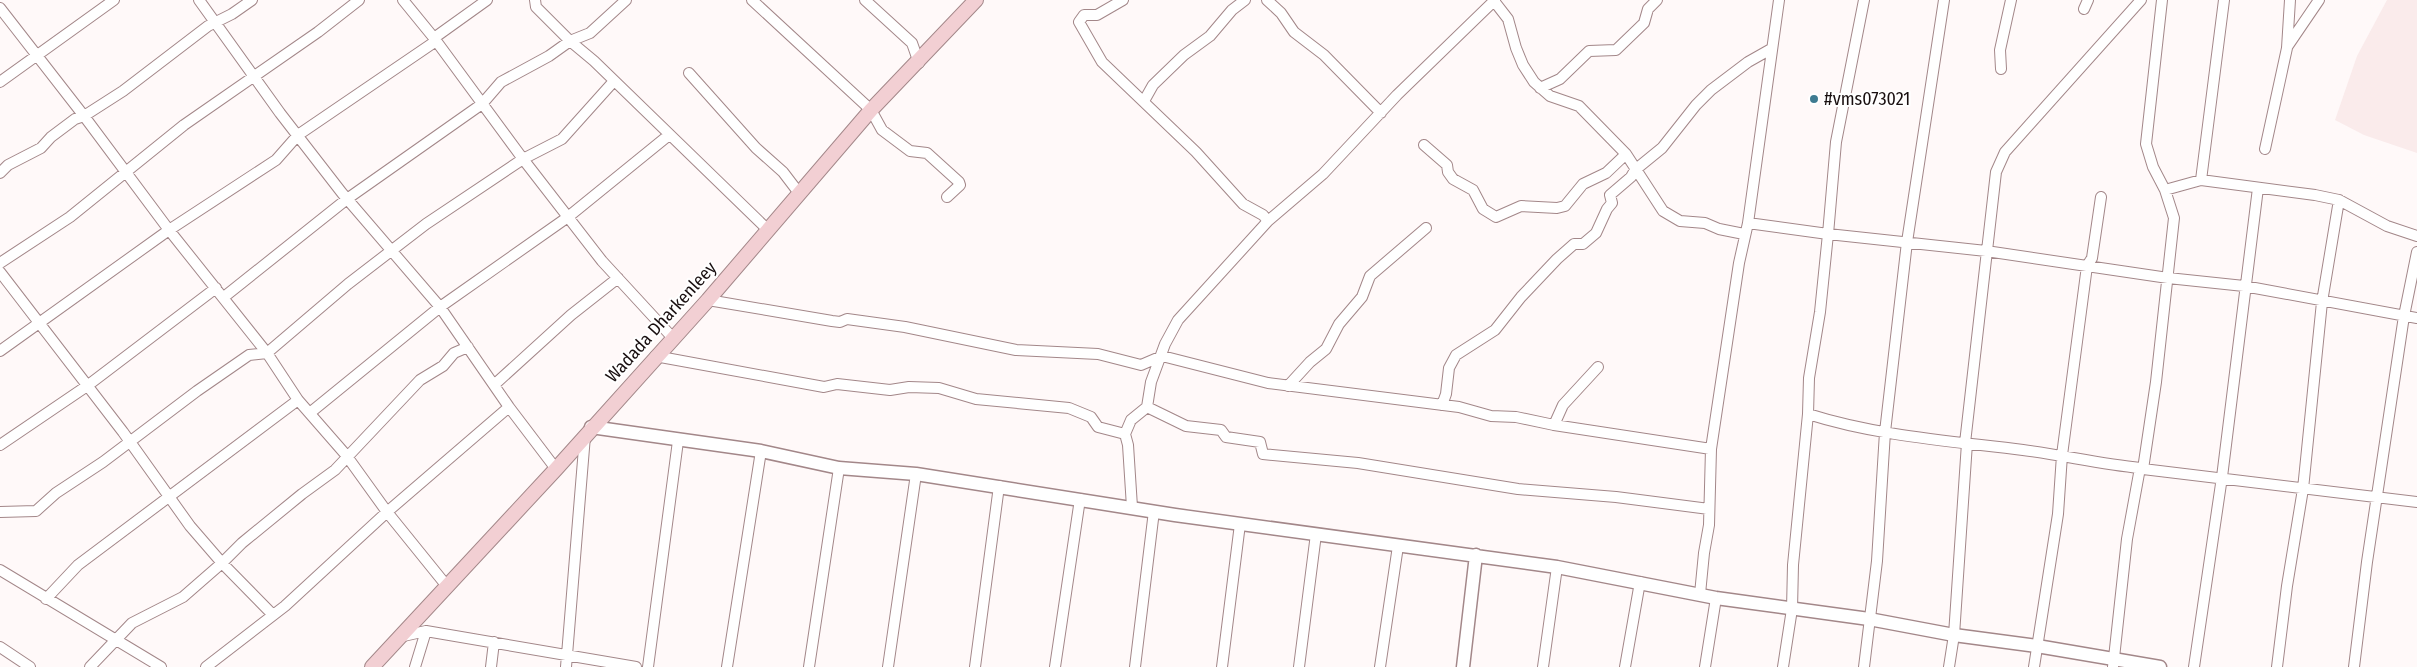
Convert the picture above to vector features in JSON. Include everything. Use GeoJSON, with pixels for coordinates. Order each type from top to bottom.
{"type":"FeatureCollection","features":[{"type":"Feature","properties":{"kind":"main road","name":"Wadada Dharkenleey"},"geometry":{"type":"LineString","coordinates":[[372,667],[446,585],[556,469],[672,337],[708,300],[871,110],[919,62],[976,0]]}},
{"type":"Feature","properties":{"kind":"street"},"geometry":{"type":"LineString","coordinates":[[0,82],[114,0]]}},
{"type":"Feature","properties":{"kind":"street"},"geometry":{"type":"LineString","coordinates":[[199,0],[298,135],[347,198],[440,307],[509,407],[556,469]]}},
{"type":"Feature","properties":{"kind":"street"},"geometry":{"type":"LineString","coordinates":[[0,173],[8,165],[16,163],[21,157],[41,148],[51,137],[75,119],[84,116],[123,91],[215,23],[252,0]]}},
{"type":"Feature","properties":{"kind":"street"},"geometry":{"type":"LineString","coordinates":[[0,262],[70,218],[184,125],[318,32],[359,0]]}},
{"type":"Feature","properties":{"kind":"street"},"geometry":{"type":"LineString","coordinates":[[403,0],[435,39],[568,217],[618,278],[672,337]]}},
{"type":"Feature","properties":{"kind":"street"},"geometry":{"type":"LineString","coordinates":[[0,351],[169,230],[276,160],[298,135],[435,39],[487,0]]}},
{"type":"Feature","properties":{"kind":"street"},"geometry":{"type":"LineString","coordinates":[[535,0],[536,7],[570,41],[767,229]]}},
{"type":"Feature","properties":{"kind":"street"},"geometry":{"type":"LineString","coordinates":[[224,297],[347,198],[482,104],[501,82],[549,56],[570,41],[590,33],[626,0]]}},
{"type":"Feature","properties":{"kind":"street"},"geometry":{"type":"LineString","coordinates":[[752,0],[871,110],[882,130],[910,151],[928,153],[960,182],[960,185],[947,197]]}},
{"type":"Feature","properties":{"kind":"street"},"geometry":{"type":"LineString","coordinates":[[865,0],[912,43],[919,62]]}},
{"type":"Feature","properties":{"kind":"street"},"geometry":{"type":"LineString","coordinates":[[1123,0],[1097,15],[1084,15],[1079,22],[1102,62],[1196,152],[1244,204],[1263,215],[1268,221]]}},
{"type":"Feature","properties":{"kind":"street"},"geometry":{"type":"LineString","coordinates":[[1144,101],[1153,85],[1184,55],[1210,36],[1232,10],[1246,0]]}},
{"type":"Feature","properties":{"kind":"street"},"geometry":{"type":"LineString","coordinates":[[1267,0],[1281,13],[1294,32],[1324,55],[1381,113]]}},
{"type":"Feature","properties":{"kind":"street"},"geometry":{"type":"LineString","coordinates":[[1132,508],[1128,445],[1125,434],[1131,420],[1147,408],[1151,382],[1178,320],[1268,221],[1323,174],[1427,64],[1494,0],[1508,19],[1523,65],[1540,88],[1550,96],[1579,106],[1626,154],[1663,211],[1680,221],[1705,223],[1719,229],[1744,234]]}},
{"type":"Feature","properties":{"kind":"street"},"geometry":{"type":"LineString","coordinates":[[1540,88],[1560,79],[1589,51],[1616,50],[1644,23],[1648,9],[1657,0]]}},
{"type":"Feature","properties":{"kind":"street"},"geometry":{"type":"LineString","coordinates":[[1700,594],[1709,525],[1711,449],[1744,234],[1748,223],[1779,0]]}},
{"type":"Feature","properties":{"kind":"street"},"geometry":{"type":"LineString","coordinates":[[1783,667],[1792,610],[1793,565],[1808,414],[1808,378],[1820,312],[1836,142],[1864,0]]}},
{"type":"Feature","properties":{"kind":"street"},"geometry":{"type":"LineString","coordinates":[[1864,667],[1877,561],[1885,432],[1908,242],[1944,0]]}},
{"type":"Feature","properties":{"kind":"street"},"geometry":{"type":"LineString","coordinates":[[2001,69],[2000,50],[2011,0]]}},
{"type":"Feature","properties":{"kind":"street"},"geometry":{"type":"LineString","coordinates":[[1949,667],[1954,635],[1966,443],[1996,172],[2005,152],[2142,0]]}},
{"type":"Feature","properties":{"kind":"street"},"geometry":{"type":"LineString","coordinates":[[2113,663],[2127,539],[2142,468],[2168,278],[2174,218],[2165,190],[2153,167],[2146,144],[2162,0]]}},
{"type":"Feature","properties":{"kind":"street"},"geometry":{"type":"LineString","coordinates":[[2201,180],[2224,0]]}},
{"type":"Feature","properties":{"kind":"street"},"geometry":{"type":"LineString","coordinates":[[2265,149],[2287,48],[2290,0]]}},
{"type":"Feature","properties":{"kind":"street"},"geometry":{"type":"LineString","coordinates":[[2287,48],[2319,0]]}},
{"type":"Feature","properties":{"kind":"street"},"geometry":{"type":"LineString","coordinates":[[0,8],[169,230],[267,353],[298,400],[311,412],[387,512],[446,585]]}},
{"type":"Feature","properties":{"kind":"street"},"geometry":{"type":"LineString","coordinates":[[1442,405],[1446,394],[1449,368],[1456,355],[1495,330],[1521,296],[1557,259],[1574,244],[1582,244],[1596,233],[1607,209],[1612,204],[1610,195],[1631,177],[1635,170],[1662,148],[1696,105],[1711,90],[1748,62],[1771,49]]}},
{"type":"Feature","properties":{"kind":"street"},"geometry":{"type":"LineString","coordinates":[[689,73],[756,148],[783,172],[799,193]]}},
{"type":"Feature","properties":{"kind":"street"},"geometry":{"type":"LineString","coordinates":[[0,512],[36,512],[56,493],[130,442],[197,391],[249,355],[267,353],[348,284],[426,224],[523,159],[562,139],[614,81]]}},
{"type":"Feature","properties":{"kind":"street"},"geometry":{"type":"LineString","coordinates":[[311,412],[440,307],[568,217],[669,135]]}},
{"type":"Feature","properties":{"kind":"street"},"geometry":{"type":"LineString","coordinates":[[1424,145],[1447,165],[1448,172],[1453,179],[1469,187],[1483,209],[1496,217],[1521,206],[1557,208],[1565,206],[1583,184],[1606,173],[1626,154]]}},
{"type":"Feature","properties":{"kind":"street"},"geometry":{"type":"LineString","coordinates":[[2165,190],[2201,180],[2339,200],[2387,226],[2417,236]]}},
{"type":"Feature","properties":{"kind":"street"},"geometry":{"type":"LineString","coordinates":[[2194,667],[2222,477],[2244,286],[2258,188]]}},
{"type":"Feature","properties":{"kind":"street"},"geometry":{"type":"LineString","coordinates":[[2034,667],[2058,514],[2062,455],[2087,266],[2092,258],[2101,197]]}},
{"type":"Feature","properties":{"kind":"street"},"geometry":{"type":"LineString","coordinates":[[2278,667],[2287,586],[2303,489],[2322,302],[2339,200]]}},
{"type":"Feature","properties":{"kind":"street"},"geometry":{"type":"LineString","coordinates":[[1748,223],[1828,234],[1986,251],[2168,278],[2244,286],[2322,302],[2417,318]]}},
{"type":"Feature","properties":{"kind":"street"},"geometry":{"type":"LineString","coordinates":[[1288,386],[1310,362],[1326,349],[1339,324],[1362,297],[1370,276],[1426,228]]}},
{"type":"Feature","properties":{"kind":"street"},"geometry":{"type":"LineString","coordinates":[[2354,667],[2404,316],[2417,252]]}},
{"type":"Feature","properties":{"kind":"street"},"geometry":{"type":"LineString","coordinates":[[0,272],[130,442],[168,496],[222,564],[273,615]]}},
{"type":"Feature","properties":{"kind":"street"},"geometry":{"type":"LineString","coordinates":[[494,385],[571,316],[618,278]]}},
{"type":"Feature","properties":{"kind":"street"},"geometry":{"type":"LineString","coordinates":[[0,445],[87,386],[216,288]]}},
{"type":"Feature","properties":{"kind":"street"},"geometry":{"type":"LineString","coordinates":[[708,300],[832,321],[840,322],[847,319],[904,327],[1016,350],[1098,354],[1141,365],[1162,356],[1288,386],[1442,405],[1475,410],[1491,416],[1516,417],[1554,425],[1711,449]]}},
{"type":"Feature","properties":{"kind":"street"},"geometry":{"type":"LineString","coordinates":[[90,667],[132,623],[183,597],[222,564],[242,543],[302,494],[336,470],[346,456],[366,439],[420,380],[443,366],[454,353],[468,347]]}},
{"type":"Feature","properties":{"kind":"street"},"geometry":{"type":"LineString","coordinates":[[655,356],[824,387],[836,384],[890,390],[909,387],[939,388],[976,399],[1069,408],[1091,417],[1098,427],[1125,434]]}},
{"type":"Feature","properties":{"kind":"street"},"geometry":{"type":"LineString","coordinates":[[1554,425],[1563,405],[1598,367]]}},
{"type":"Feature","properties":{"kind":"street"},"geometry":{"type":"LineString","coordinates":[[46,599],[78,565],[298,400]]}},
{"type":"Feature","properties":{"kind":"street"},"geometry":{"type":"LineString","coordinates":[[206,667],[273,615],[387,512],[509,407]]}},
{"type":"Feature","properties":{"kind":"street"},"geometry":{"type":"LineString","coordinates":[[1147,408],[1186,426],[1221,430],[1226,437],[1260,442],[1263,454],[1358,463],[1518,489],[1616,497],[1709,509]]}},
{"type":"Feature","properties":{"kind":"street"},"geometry":{"type":"LineString","coordinates":[[1808,414],[1838,423],[1885,432],[2062,455],[2111,465],[2417,502]]}},
{"type":"Feature","properties":{"kind":"street"},"geometry":{"type":"LineString","coordinates":[[566,667],[588,431],[761,451],[839,468],[916,474],[1240,524],[1557,567],[1716,598],[1792,610],[1870,619],[1954,635],[2038,646],[2113,663],[2160,667]]}},
{"type":"Feature","properties":{"kind":"street"},"geometry":{"type":"LineString","coordinates":[[648,667],[678,441]]}},
{"type":"Feature","properties":{"kind":"street"},"geometry":{"type":"LineString","coordinates":[[728,667],[761,451]]}},
{"type":"Feature","properties":{"kind":"street"},"geometry":{"type":"LineString","coordinates":[[808,667],[839,468]]}},
{"type":"Feature","properties":{"kind":"street"},"geometry":{"type":"LineString","coordinates":[[888,667],[916,474]]}},
{"type":"Feature","properties":{"kind":"street"},"geometry":{"type":"LineString","coordinates":[[975,667],[999,486]]}},
{"type":"Feature","properties":{"kind":"street"},"geometry":{"type":"LineString","coordinates":[[1054,667],[1080,499]]}},
{"type":"Feature","properties":{"kind":"street"},"geometry":{"type":"LineString","coordinates":[[1135,667],[1154,511]]}},
{"type":"Feature","properties":{"kind":"street"},"geometry":{"type":"LineString","coordinates":[[1222,667],[1240,524]]}},
{"type":"Feature","properties":{"kind":"street"},"geometry":{"type":"LineString","coordinates":[[1299,667],[1316,534]]}},
{"type":"Feature","properties":{"kind":"street"},"geometry":{"type":"LineString","coordinates":[[1380,667],[1398,546]]}},
{"type":"Feature","properties":{"kind":"street"},"geometry":{"type":"LineString","coordinates":[[1463,667],[1476,555]]}},
{"type":"Feature","properties":{"kind":"street"},"geometry":{"type":"LineString","coordinates":[[1543,667],[1557,567]]}},
{"type":"Feature","properties":{"kind":"street"},"geometry":{"type":"LineString","coordinates":[[0,570],[161,667]]}},
{"type":"Feature","properties":{"kind":"street"},"geometry":{"type":"LineString","coordinates":[[1625,667],[1640,582]]}},
{"type":"Feature","properties":{"kind":"street"},"geometry":{"type":"LineString","coordinates":[[1705,667],[1716,598]]}},
{"type":"Feature","properties":{"kind":"street"},"geometry":{"type":"LineString","coordinates":[[398,637],[426,631],[636,667]]}},
{"type":"Feature","properties":{"kind":"street"},"geometry":{"type":"LineString","coordinates":[[416,667],[426,631]]}},
{"type":"Feature","properties":{"kind":"street"},"geometry":{"type":"LineString","coordinates":[[491,667],[494,642]]}},
{"type":"Feature","properties":{"kind":"street"},"geometry":{"type":"LineString","coordinates":[[0,647],[30,667]]}},
{"type":"Feature","properties":{"kind":"shaded area"},"geometry":{"type":"Polygon","coordinates":[[[2387,0],[2417,0],[2417,153],[2364,135],[2335,120],[2357,56],[2387,0]]]}},
{"type":"Feature","properties":{"kind":"place","name":"#vms073021"},"geometry":{"type":"Point","coordinates":[1814,99]}}]}
